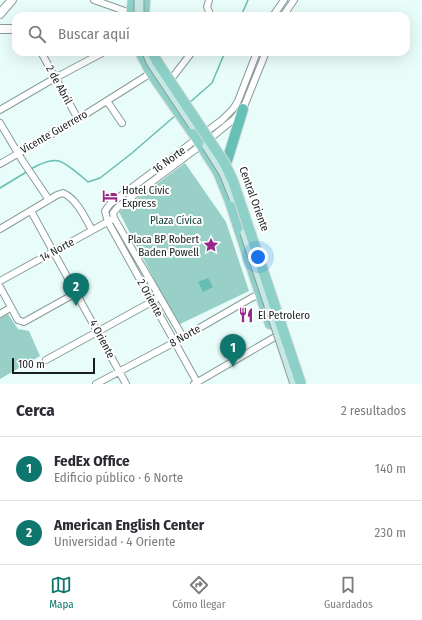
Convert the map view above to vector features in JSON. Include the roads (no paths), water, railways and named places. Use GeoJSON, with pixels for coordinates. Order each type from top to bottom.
{"type":"FeatureCollection","features":[{"type":"Feature","properties":{"kind":"highway"},"geometry":{"type":"LineString","coordinates":[[227,161],[243,108]]}},
{"type":"Feature","properties":{"kind":"main road"},"geometry":{"type":"LineString","coordinates":[[133,0],[134,12]]}},
{"type":"Feature","properties":{"kind":"main road"},"geometry":{"type":"LineString","coordinates":[[135,12],[139,0]]}},
{"type":"Feature","properties":{"kind":"main road"},"geometry":{"type":"LineString","coordinates":[[144,12],[145,0]]}},
{"type":"Feature","properties":{"kind":"main road"},"geometry":{"type":"LineString","coordinates":[[148,12],[150,0]]}},
{"type":"Feature","properties":{"kind":"main road"},"geometry":{"type":"LineString","coordinates":[[142,56],[151,73],[218,172],[229,199],[292,384]]}},
{"type":"Feature","properties":{"kind":"main road"},"geometry":{"type":"LineString","coordinates":[[149,56],[151,62],[212,152],[224,173],[295,384]]}},
{"type":"Feature","properties":{"kind":"main road"},"geometry":{"type":"LineString","coordinates":[[154,56],[224,162],[233,181],[301,384]]}},
{"type":"Feature","properties":{"kind":"main road","name":"Central Oriente"},"geometry":{"type":"LineString","coordinates":[[158,56],[227,161],[242,194],[305,384]]}},
{"type":"Feature","properties":{"kind":"street"},"geometry":{"type":"LineString","coordinates":[[0,14],[12,0]]}},
{"type":"Feature","properties":{"kind":"street"},"geometry":{"type":"LineString","coordinates":[[94,0],[126,12]]}},
{"type":"Feature","properties":{"kind":"street"},"geometry":{"type":"LineString","coordinates":[[209,0],[207,7],[209,12]]}},
{"type":"Feature","properties":{"kind":"street"},"geometry":{"type":"LineString","coordinates":[[276,12],[284,0]]}},
{"type":"Feature","properties":{"kind":"street"},"geometry":{"type":"LineString","coordinates":[[286,12],[294,1]]}},
{"type":"Feature","properties":{"kind":"street"},"geometry":{"type":"LineString","coordinates":[[0,29],[12,29]]}},
{"type":"Feature","properties":{"kind":"street","name":"2 de Abril"},"geometry":{"type":"LineString","coordinates":[[42,56],[78,119]]}},
{"type":"Feature","properties":{"kind":"street"},"geometry":{"type":"LineString","coordinates":[[0,110],[96,56]]}},
{"type":"Feature","properties":{"kind":"street"},"geometry":{"type":"LineString","coordinates":[[172,78],[189,56]]}},
{"type":"Feature","properties":{"kind":"street"},"geometry":{"type":"LineString","coordinates":[[210,134],[233,109],[238,101],[255,56]]}},
{"type":"Feature","properties":{"kind":"street"},"geometry":{"type":"LineString","coordinates":[[199,142],[234,119],[243,108],[264,56]]}},
{"type":"Feature","properties":{"kind":"street","name":"Vicente Guerrero"},"geometry":{"type":"LineString","coordinates":[[0,164],[78,119],[151,73]]}},
{"type":"Feature","properties":{"kind":"street"},"geometry":{"type":"LineString","coordinates":[[107,101],[122,123]]}},
{"type":"Feature","properties":{"kind":"street"},"geometry":{"type":"LineString","coordinates":[[0,123],[22,160],[49,200]]}},
{"type":"Feature","properties":{"kind":"street","name":"16 Norte"},"geometry":{"type":"LineString","coordinates":[[104,211],[110,204],[144,178],[199,142]]}},
{"type":"Feature","properties":{"kind":"street","name":"16 Norte"},"geometry":{"type":"LineString","coordinates":[[113,215],[118,207],[199,142]]}},
{"type":"Feature","properties":{"kind":"street"},"geometry":{"type":"LineString","coordinates":[[144,178],[148,184]]}},
{"type":"Feature","properties":{"kind":"street"},"geometry":{"type":"LineString","coordinates":[[0,229],[63,193],[68,195],[77,205],[92,230]]}},
{"type":"Feature","properties":{"kind":"street","name":"4 Oriente"},"geometry":{"type":"LineString","coordinates":[[31,211],[126,384]]}},
{"type":"Feature","properties":{"kind":"street","name":"2 Oriente"},"geometry":{"type":"LineString","coordinates":[[104,211],[108,222],[175,342],[196,383]]}},
{"type":"Feature","properties":{"kind":"street","name":"2 Oriente"},"geometry":{"type":"LineString","coordinates":[[113,215],[183,337]]}},
{"type":"Feature","properties":{"kind":"street","name":"14 Norte"},"geometry":{"type":"LineString","coordinates":[[0,281],[108,222],[113,215]]}},
{"type":"Feature","properties":{"kind":"street"},"geometry":{"type":"LineString","coordinates":[[0,287],[10,308],[18,320],[24,322],[76,293]]}},
{"type":"Feature","properties":{"kind":"street","name":"8 Norte"},"geometry":{"type":"LineString","coordinates":[[96,384],[175,342],[253,297],[275,293]]}},
{"type":"Feature","properties":{"kind":"street"},"geometry":{"type":"LineString","coordinates":[[46,360],[160,297]]}},
{"type":"Feature","properties":{"kind":"street"},"geometry":{"type":"LineString","coordinates":[[0,314],[10,308]]}},
{"type":"Feature","properties":{"kind":"street"},"geometry":{"type":"LineString","coordinates":[[196,383],[275,337]]}},
{"type":"Feature","properties":{"kind":"waterway"},"geometry":{"type":"LineString","coordinates":[[243,12],[248,0]]}},
{"type":"Feature","properties":{"kind":"waterway"},"geometry":{"type":"LineString","coordinates":[[189,103],[212,83],[223,56]]}},
{"type":"Feature","properties":{"kind":"waterway"},"geometry":{"type":"LineString","coordinates":[[31,169],[41,164],[59,161],[70,167],[88,182],[100,178],[176,115]]}},
{"type":"Feature","properties":{"kind":"waterway"},"geometry":{"type":"LineString","coordinates":[[0,188],[28,171]]}},
{"type":"Feature","properties":{"kind":"place","name":"Hotel Civic Express"},"geometry":{"type":"Point","coordinates":[110,196]}},
{"type":"Feature","properties":{"kind":"place","name":"Placa BP Robert Baden Powell"},"geometry":{"type":"Point","coordinates":[211,245]}},
{"type":"Feature","properties":{"kind":"place","name":"American English Center"},"geometry":{"type":"Point","coordinates":[76,306]}},
{"type":"Feature","properties":{"kind":"place","name":"El Petrolero"},"geometry":{"type":"Point","coordinates":[246,315]}},
{"type":"Feature","properties":{"kind":"place","name":"FedEx Office"},"geometry":{"type":"Point","coordinates":[233,367]}},
{"type":"Feature","properties":{"kind":"park label","name":"Plaza Cívica"},"geometry":{"type":"Point","coordinates":[176,220]}}]}
